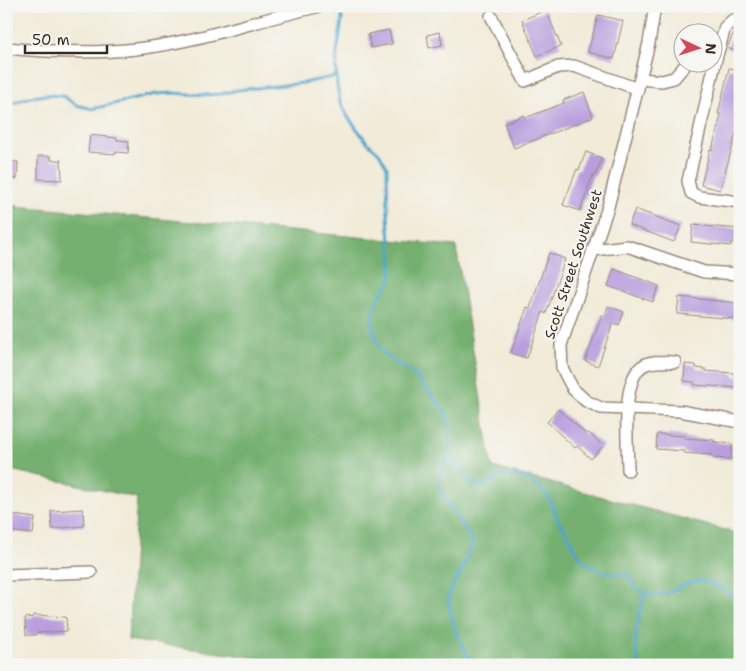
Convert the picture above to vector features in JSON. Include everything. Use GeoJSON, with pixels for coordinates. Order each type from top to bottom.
{"type":"FeatureCollection","features":[{"type":"Feature","properties":{"kind":"street"},"geometry":{"type":"LineString","coordinates":[[6,48],[94,52],[136,49],[194,39],[321,6]]}},
{"type":"Feature","properties":{"kind":"street","name":"Scott Street Southwest"},"geometry":{"type":"LineString","coordinates":[[655,6],[650,43],[608,207],[562,345],[562,368],[573,389],[586,401],[602,408],[680,412],[740,422]]}},
{"type":"Feature","properties":{"kind":"street"},"geometry":{"type":"LineString","coordinates":[[491,16],[525,81],[558,67],[574,66],[639,84],[674,78],[679,72]]}},
{"type":"Feature","properties":{"kind":"street"},"geometry":{"type":"LineString","coordinates":[[724,30],[733,20],[740,20]]}},
{"type":"Feature","properties":{"kind":"street"},"geometry":{"type":"LineString","coordinates":[[711,72],[688,181],[690,193],[699,197],[740,202]]}},
{"type":"Feature","properties":{"kind":"street"},"geometry":{"type":"LineString","coordinates":[[593,250],[627,246],[704,272],[740,274]]}},
{"type":"Feature","properties":{"kind":"street"},"geometry":{"type":"LineString","coordinates":[[628,470],[628,409],[630,388],[634,374],[646,364],[675,362]]}},
{"type":"Feature","properties":{"kind":"street"},"geometry":{"type":"LineString","coordinates":[[6,575],[91,572]]}},
{"type":"Feature","properties":{"kind":"green space"},"geometry":{"type":"Polygon","coordinates":[[[6,205],[456,246],[492,467],[740,534],[740,665],[308,665],[128,640],[137,498],[6,469],[6,205]]]}},
{"type":"Feature","properties":{"kind":"building"},"geometry":{"type":"Polygon","coordinates":[[[546,10],[561,46],[537,56],[522,20],[546,10]]]}},
{"type":"Feature","properties":{"kind":"building"},"geometry":{"type":"Polygon","coordinates":[[[598,15],[623,21],[614,59],[588,52],[598,15]]]}},
{"type":"Feature","properties":{"kind":"building"},"geometry":{"type":"Polygon","coordinates":[[[736,28],[740,28],[740,53],[727,48],[736,28]]]}},
{"type":"Feature","properties":{"kind":"building"},"geometry":{"type":"Polygon","coordinates":[[[389,30],[392,44],[371,48],[368,34],[389,30]]]}},
{"type":"Feature","properties":{"kind":"building"},"geometry":{"type":"Polygon","coordinates":[[[440,32],[442,45],[429,48],[427,35],[440,32]]]}},
{"type":"Feature","properties":{"kind":"building"},"geometry":{"type":"Polygon","coordinates":[[[729,68],[740,70],[740,108],[737,118],[740,118],[740,120],[720,190],[701,185],[721,114],[718,114],[729,68]]]}},
{"type":"Feature","properties":{"kind":"building"},"geometry":{"type":"Polygon","coordinates":[[[584,92],[593,117],[514,148],[504,123],[524,115],[525,118],[564,103],[563,100],[584,92]]]}},
{"type":"Feature","properties":{"kind":"building"},"geometry":{"type":"Polygon","coordinates":[[[90,135],[129,141],[128,153],[88,152],[90,135]]]}},
{"type":"Feature","properties":{"kind":"building"},"geometry":{"type":"Polygon","coordinates":[[[586,152],[602,158],[595,176],[593,175],[580,211],[563,205],[586,152]]]}},
{"type":"Feature","properties":{"kind":"building"},"geometry":{"type":"Polygon","coordinates":[[[38,156],[51,156],[51,160],[61,160],[62,180],[38,179],[38,156]]]}},
{"type":"Feature","properties":{"kind":"building"},"geometry":{"type":"Polygon","coordinates":[[[6,161],[18,162],[17,179],[6,179],[6,161]]]}},
{"type":"Feature","properties":{"kind":"building"},"geometry":{"type":"Polygon","coordinates":[[[635,209],[681,226],[674,242],[629,225],[635,209]]]}},
{"type":"Feature","properties":{"kind":"building"},"geometry":{"type":"Polygon","coordinates":[[[693,225],[740,229],[740,244],[731,243],[731,246],[691,242],[693,225]]]}},
{"type":"Feature","properties":{"kind":"building"},"geometry":{"type":"Polygon","coordinates":[[[549,253],[565,259],[546,314],[543,312],[527,358],[511,353],[527,307],[530,308],[549,253]]]}},
{"type":"Feature","properties":{"kind":"building"},"geometry":{"type":"Polygon","coordinates":[[[614,269],[659,286],[653,302],[608,286],[614,269]]]}},
{"type":"Feature","properties":{"kind":"building"},"geometry":{"type":"Polygon","coordinates":[[[679,297],[740,303],[740,317],[735,319],[677,314],[679,297]]]}},
{"type":"Feature","properties":{"kind":"building"},"geometry":{"type":"Polygon","coordinates":[[[608,306],[624,312],[619,325],[613,323],[598,366],[585,361],[602,315],[605,316],[608,306]]]}},
{"type":"Feature","properties":{"kind":"building"},"geometry":{"type":"Polygon","coordinates":[[[685,364],[696,365],[696,368],[706,369],[706,371],[734,373],[734,376],[740,377],[740,388],[694,385],[694,382],[684,381],[685,364]]]}},
{"type":"Feature","properties":{"kind":"building"},"geometry":{"type":"Polygon","coordinates":[[[558,409],[586,434],[588,432],[603,446],[591,459],[577,446],[575,448],[547,422],[558,409]]]}},
{"type":"Feature","properties":{"kind":"building"},"geometry":{"type":"Polygon","coordinates":[[[657,434],[685,436],[685,438],[714,440],[714,442],[732,444],[731,459],[712,458],[712,455],[683,453],[684,451],[656,449],[657,434]]]}},
{"type":"Feature","properties":{"kind":"building"},"geometry":{"type":"Polygon","coordinates":[[[83,509],[84,526],[52,529],[51,511],[83,509]]]}},
{"type":"Feature","properties":{"kind":"building"},"geometry":{"type":"Polygon","coordinates":[[[6,514],[35,518],[33,534],[6,531],[6,514]]]}},
{"type":"Feature","properties":{"kind":"building"},"geometry":{"type":"Polygon","coordinates":[[[33,615],[66,617],[67,631],[26,635],[25,618],[33,617],[33,615]]]}},
{"type":"Feature","properties":{"kind":"waterway"},"geometry":{"type":"LineString","coordinates":[[341,6],[342,20],[336,68],[340,101],[347,116],[367,142],[379,153],[387,167],[388,217],[392,266],[390,282],[380,295],[374,310],[372,326],[377,342],[386,356],[413,373],[445,411],[450,426],[449,455],[441,470],[438,486],[473,541],[461,572],[452,586],[448,601],[456,633],[472,665]]}},
{"type":"Feature","properties":{"kind":"waterway"},"geometry":{"type":"LineString","coordinates":[[6,105],[30,97],[46,95],[63,96],[76,105],[92,109],[156,94],[221,94],[237,90],[303,83],[337,76]]}},
{"type":"Feature","properties":{"kind":"waterway"},"geometry":{"type":"LineString","coordinates":[[449,455],[460,468],[468,482],[484,486],[497,478],[513,475],[528,480],[542,489],[551,502],[557,518],[567,533],[573,547],[582,559],[592,567],[609,573],[628,575],[640,591],[648,594],[666,594],[687,583],[699,581],[721,588],[740,602]]}},
{"type":"Feature","properties":{"kind":"waterway"},"geometry":{"type":"LineString","coordinates":[[639,665],[636,628],[645,592]]}}]}
